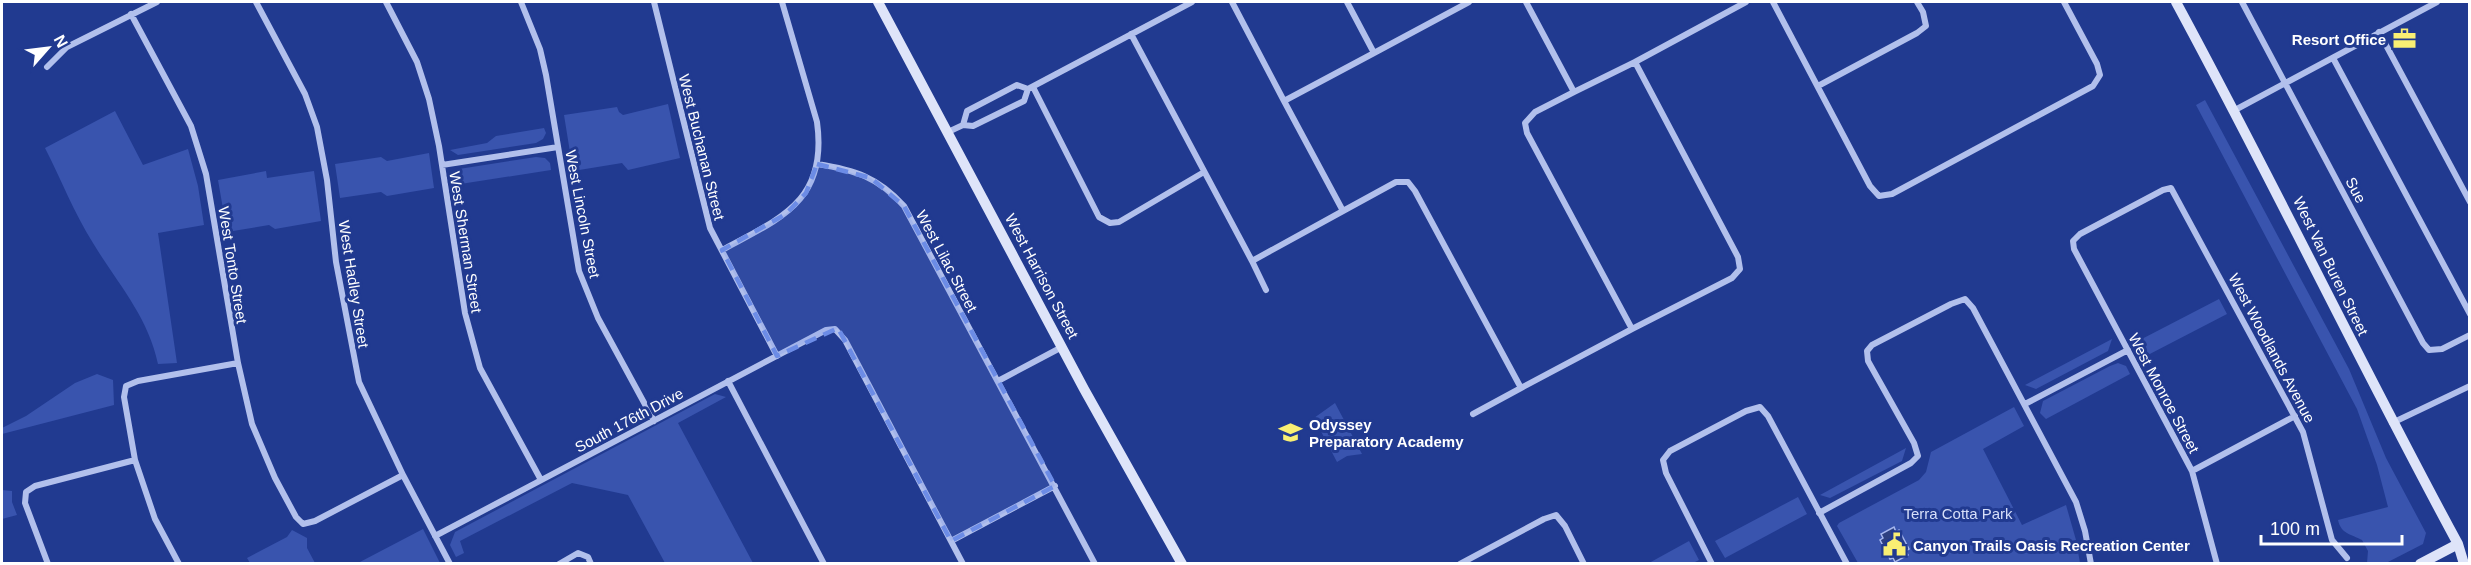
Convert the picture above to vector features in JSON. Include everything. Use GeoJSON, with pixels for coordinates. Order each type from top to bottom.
{"type":"FeatureCollection","features":[{"type":"Feature","properties":{"kind":"street"},"geometry":{"type":"LineString","coordinates":[[47,67],[67,47],[157,2]]}},
{"type":"Feature","properties":{"kind":"street","name":"West Hadley Street"},"geometry":{"type":"LineString","coordinates":[[256,2],[305,94],[317,127],[327,180],[336,262],[359,382],[403,475],[450,564]]}},
{"type":"Feature","properties":{"kind":"street","name":"West Sherman Street"},"geometry":{"type":"LineString","coordinates":[[386,2],[417,62],[429,99],[442,165],[465,313],[480,368],[541,480]]}},
{"type":"Feature","properties":{"kind":"street","name":"West Lincoln Street"},"geometry":{"type":"LineString","coordinates":[[520,2],[540,49],[579,272],[598,318],[654,421]]}},
{"type":"Feature","properties":{"kind":"street","name":"West Buchanan Street"},"geometry":{"type":"LineString","coordinates":[[654,2],[710,228],[777,356]]}},
{"type":"Feature","properties":{"kind":"street"},"geometry":{"type":"LineString","coordinates":[[722,250],[786,214],[806,193],[817,164],[820,140],[817,122],[782,2]]}},
{"type":"Feature","properties":{"kind":"street","name":"West Harrison Street"},"geometry":{"type":"LineString","coordinates":[[878,2],[1062,347],[1182,564]]}},
{"type":"Feature","properties":{"kind":"street"},"geometry":{"type":"LineString","coordinates":[[948,132],[963,124],[973,126],[1024,101],[1030,88],[1192,2]]}},
{"type":"Feature","properties":{"kind":"street"},"geometry":{"type":"LineString","coordinates":[[1232,2],[1343,212]]}},
{"type":"Feature","properties":{"kind":"street"},"geometry":{"type":"LineString","coordinates":[[1347,2],[1374,53]]}},
{"type":"Feature","properties":{"kind":"street"},"geometry":{"type":"LineString","coordinates":[[1284,101],[1467,2]]}},
{"type":"Feature","properties":{"kind":"street"},"geometry":{"type":"LineString","coordinates":[[1526,2],[1574,92]]}},
{"type":"Feature","properties":{"kind":"street"},"geometry":{"type":"LineString","coordinates":[[1632,328],[1527,133],[1525,123],[1535,112],[1635,62],[1746,2]]}},
{"type":"Feature","properties":{"kind":"street"},"geometry":{"type":"LineString","coordinates":[[1773,2],[1870,186],[1879,196],[1892,194],[2093,86],[2100,75],[2097,64],[2064,2]]}},
{"type":"Feature","properties":{"kind":"street"},"geometry":{"type":"LineString","coordinates":[[1818,86],[1926,26],[1917,2]]}},
{"type":"Feature","properties":{"kind":"street","name":"West Van Buren Street"},"geometry":{"type":"LineString","coordinates":[[2176,2],[2235,110],[2392,423],[2457,544],[2464,564]]}},
{"type":"Feature","properties":{"kind":"street","name":"Sue"},"geometry":{"type":"LineString","coordinates":[[2242,2],[2423,343],[2429,350],[2436,350],[2469,335]]}},
{"type":"Feature","properties":{"kind":"street"},"geometry":{"type":"LineString","coordinates":[[2235,110],[2437,2]]}},
{"type":"Feature","properties":{"kind":"street","name":"West Tonto Street"},"geometry":{"type":"LineString","coordinates":[[131,14],[191,126],[206,174],[238,363],[252,424],[275,478],[297,517],[303,524],[315,521],[403,475]]}},
{"type":"Feature","properties":{"kind":"street"},"geometry":{"type":"LineString","coordinates":[[2379,32],[2469,202]]}},
{"type":"Feature","properties":{"kind":"street"},"geometry":{"type":"LineString","coordinates":[[1131,34],[1266,290]]}},
{"type":"Feature","properties":{"kind":"street"},"geometry":{"type":"LineString","coordinates":[[2333,58],[2469,314]]}},
{"type":"Feature","properties":{"kind":"street"},"geometry":{"type":"LineString","coordinates":[[1473,414],[1632,328],[1732,278],[1740,269],[1738,257],[1635,62]]}},
{"type":"Feature","properties":{"kind":"street"},"geometry":{"type":"LineString","coordinates":[[963,124],[967,111],[1017,85],[1030,88],[1099,217],[1110,223],[1119,222],[1204,172]]}},
{"type":"Feature","properties":{"kind":"street"},"geometry":{"type":"LineString","coordinates":[[442,165],[558,147]]}},
{"type":"Feature","properties":{"kind":"street","name":"West Lilac Street"},"geometry":{"type":"LineString","coordinates":[[817,164],[849,170],[871,178],[890,190],[904,206],[1095,564]]}},
{"type":"Feature","properties":{"kind":"street"},"geometry":{"type":"LineString","coordinates":[[1252,261],[1396,182],[1408,182],[1415,191],[1521,388]]}},
{"type":"Feature","properties":{"kind":"street","name":"West Monroe Street"},"geometry":{"type":"LineString","coordinates":[[2171,188],[2163,190],[2080,234],[2073,241],[2074,249],[2192,471],[2217,564]]}},
{"type":"Feature","properties":{"kind":"street","name":"West Woodlands Avenue"},"geometry":{"type":"LineString","coordinates":[[2171,188],[2303,432],[2332,540],[2347,558]]}},
{"type":"Feature","properties":{"kind":"street"},"geometry":{"type":"LineString","coordinates":[[1819,513],[1911,463],[1918,456],[1914,443],[1868,361],[1868,351],[1872,345],[1951,304],[1965,300],[1973,308],[2076,502],[2085,531],[2091,564]]}},
{"type":"Feature","properties":{"kind":"street","name":"South 176th Drive"},"geometry":{"type":"LineString","coordinates":[[435,536],[826,330],[835,329],[844,340],[951,541]]}},
{"type":"Feature","properties":{"kind":"street"},"geometry":{"type":"LineString","coordinates":[[998,381],[1062,347]]}},
{"type":"Feature","properties":{"kind":"street"},"geometry":{"type":"LineString","coordinates":[[2025,404],[2128,350]]}},
{"type":"Feature","properties":{"kind":"street"},"geometry":{"type":"LineString","coordinates":[[179,564],[155,519],[135,460],[124,397],[126,386],[138,381],[238,363]]}},
{"type":"Feature","properties":{"kind":"street"},"geometry":{"type":"LineString","coordinates":[[728,381],[824,564]]}},
{"type":"Feature","properties":{"kind":"street"},"geometry":{"type":"LineString","coordinates":[[2392,423],[2469,386]]}},
{"type":"Feature","properties":{"kind":"street"},"geometry":{"type":"LineString","coordinates":[[1712,564],[1666,473],[1663,460],[1670,452],[1746,411],[1760,407],[1768,416],[1847,564]]}},
{"type":"Feature","properties":{"kind":"street"},"geometry":{"type":"LineString","coordinates":[[2192,471],[2295,416]]}},
{"type":"Feature","properties":{"kind":"street"},"geometry":{"type":"LineString","coordinates":[[48,564],[25,504],[26,492],[35,486],[135,460]]}},
{"type":"Feature","properties":{"kind":"street"},"geometry":{"type":"LineString","coordinates":[[963,564],[951,541],[1055,486]]}},
{"type":"Feature","properties":{"kind":"street"},"geometry":{"type":"LineString","coordinates":[[1460,564],[1544,519],[1556,515],[1565,526],[1584,564]]}},
{"type":"Feature","properties":{"kind":"street"},"geometry":{"type":"LineString","coordinates":[[2420,564],[2457,544]]}},
{"type":"Feature","properties":{"kind":"street","name":"West Van Buren Street"},"geometry":{"type":"LineString","coordinates":[[2457,544],[2469,553]]}},
{"type":"Feature","properties":{"kind":"street"},"geometry":{"type":"LineString","coordinates":[[559,564],[578,553],[588,557],[591,564]]}},
{"type":"Feature","properties":{"kind":"highlighted area"},"geometry":{"type":"Polygon","coordinates":[[[817,164],[871,178],[904,206],[1055,486],[951,541],[838,328],[777,356],[722,250],[786,214],[806,193],[817,164]]]}},
{"type":"Feature","properties":{"kind":"green space"},"geometry":{"type":"Polygon","coordinates":[[[2205,100],[2349,369],[2386,458],[2426,533],[2423,544],[2386,563],[2367,563],[2368,551],[2362,540],[2347,533],[2339,525],[2338,520],[2388,507],[2377,465],[2357,409],[2196,105],[2205,100]]]}},
{"type":"Feature","properties":{"kind":"green space"},"geometry":{"type":"Polygon","coordinates":[[[668,104],[680,158],[628,170],[622,163],[573,171],[564,115],[617,107],[623,115],[668,104]]]}},
{"type":"Feature","properties":{"kind":"green space"},"geometry":{"type":"Polygon","coordinates":[[[115,111],[143,165],[188,149],[198,186],[204,225],[158,233],[177,363],[158,364],[147,330],[131,300],[86,232],[45,148],[115,111]]]}},
{"type":"Feature","properties":{"kind":"green space"},"geometry":{"type":"Polygon","coordinates":[[[544,128],[546,133],[543,139],[536,143],[458,155],[450,150],[487,143],[496,136],[544,128]]]}},
{"type":"Feature","properties":{"kind":"green space"},"geometry":{"type":"Polygon","coordinates":[[[429,153],[434,188],[387,196],[381,192],[340,198],[335,164],[381,157],[387,161],[429,153]]]}},
{"type":"Feature","properties":{"kind":"green space"},"geometry":{"type":"Polygon","coordinates":[[[536,157],[545,158],[550,163],[551,170],[454,185],[453,178],[459,169],[536,157]]]}},
{"type":"Feature","properties":{"kind":"green space"},"geometry":{"type":"Polygon","coordinates":[[[266,171],[267,178],[314,171],[321,221],[275,229],[269,225],[227,232],[218,180],[266,171]]]}},
{"type":"Feature","properties":{"kind":"green space"},"geometry":{"type":"Polygon","coordinates":[[[2219,299],[2227,314],[2144,357],[2136,342],[2219,299]]]}},
{"type":"Feature","properties":{"kind":"green space"},"geometry":{"type":"Polygon","coordinates":[[[2112,339],[2108,351],[2036,389],[2025,385],[2112,339]]]}},
{"type":"Feature","properties":{"kind":"green space"},"geometry":{"type":"Polygon","coordinates":[[[2118,363],[2126,366],[2130,374],[2046,419],[2040,413],[2043,401],[2118,363]]]}},
{"type":"Feature","properties":{"kind":"green space"},"geometry":{"type":"Polygon","coordinates":[[[97,374],[113,380],[114,405],[2,434],[2,428],[26,416],[75,383],[97,374]]]}},
{"type":"Feature","properties":{"kind":"green space"},"geometry":{"type":"Polygon","coordinates":[[[715,394],[726,397],[678,423],[753,563],[665,563],[628,495],[572,483],[460,541],[464,553],[456,557],[450,545],[455,532],[715,394]]]}},
{"type":"Feature","properties":{"kind":"green space"},"geometry":{"type":"Polygon","coordinates":[[[1335,403],[1362,454],[1347,456],[1337,462],[1314,418],[1335,403]]]}},
{"type":"Feature","properties":{"kind":"green space","name":"Terra Cotta Park"},"geometry":{"type":"Polygon","coordinates":[[[2014,407],[2024,426],[1983,449],[2022,525],[2066,505],[2080,563],[1858,563],[1837,526],[1839,523],[1919,480],[1926,472],[1931,452],[2014,407]]]}},
{"type":"Feature","properties":{"kind":"green space"},"geometry":{"type":"Polygon","coordinates":[[[1906,448],[1902,461],[1830,498],[1820,495],[1906,448]]]}},
{"type":"Feature","properties":{"kind":"green space"},"geometry":{"type":"Polygon","coordinates":[[[2,490],[12,491],[12,502],[17,515],[2,519],[2,490]]]}},
{"type":"Feature","properties":{"kind":"green space"},"geometry":{"type":"Polygon","coordinates":[[[1798,497],[1807,514],[1725,558],[1715,541],[1798,497]]]}},
{"type":"Feature","properties":{"kind":"green space"},"geometry":{"type":"Polygon","coordinates":[[[423,529],[440,563],[358,563],[423,529]]]}},
{"type":"Feature","properties":{"kind":"green space"},"geometry":{"type":"Polygon","coordinates":[[[292,530],[307,538],[307,548],[315,563],[250,563],[247,558],[287,537],[292,530]]]}},
{"type":"Feature","properties":{"kind":"green space"},"geometry":{"type":"Polygon","coordinates":[[[1689,541],[1699,560],[1693,563],[1649,563],[1689,541]]]}},
{"type":"Feature","properties":{"kind":"shaded area"},"geometry":{"type":"Polygon","coordinates":[[[1894,527],[1896,532],[1899,530],[1909,549],[1906,551],[1908,555],[1895,562],[1893,558],[1890,559],[1880,540],[1883,538],[1881,534],[1894,527]]]}},
{"type":"Feature","properties":{"kind":"place","name":"Resort Office"},"geometry":{"type":"Point","coordinates":[2404,39]}},
{"type":"Feature","properties":{"kind":"place","name":"Odyssey Preparatory Academy"},"geometry":{"type":"Point","coordinates":[1291,433]}},
{"type":"Feature","properties":{"kind":"place","name":"Canyon Trails Oasis Recreation Center"},"geometry":{"type":"Point","coordinates":[1895,545]}}]}
